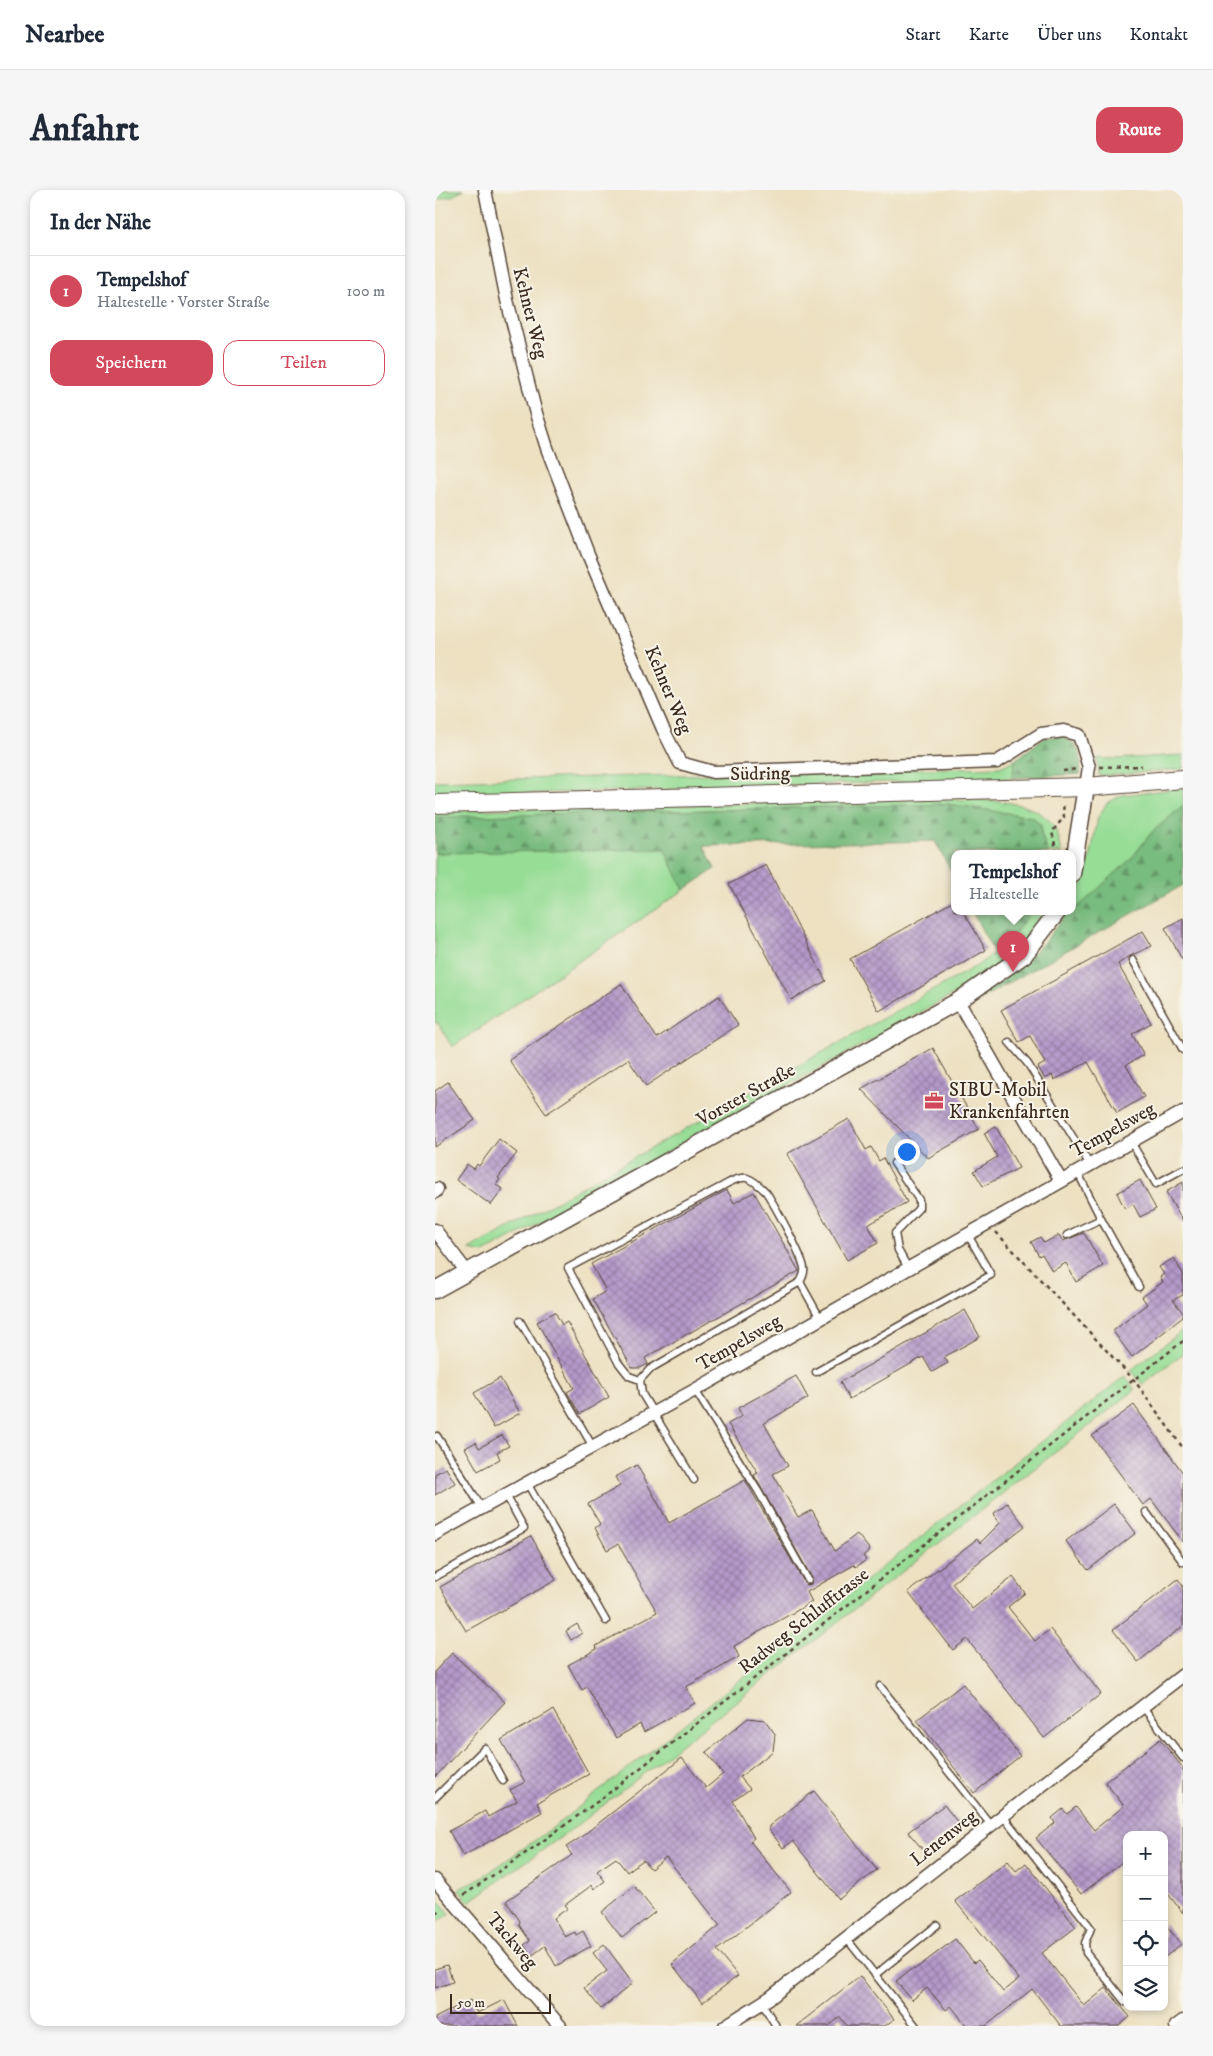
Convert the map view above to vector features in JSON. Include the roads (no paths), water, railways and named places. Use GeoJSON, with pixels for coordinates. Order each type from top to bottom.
{"type":"FeatureCollection","features":[{"type":"Feature","properties":{"kind":"main road","name":"Südring"},"geometry":{"type":"LineString","coordinates":[[435,804],[1063,779],[1086,787],[1183,779]]}},
{"type":"Feature","properties":{"kind":"street","name":"Kehner Weg"},"geometry":{"type":"LineString","coordinates":[[485,190],[507,300],[535,410],[547,448],[589,554],[663,728],[680,763],[713,772],[997,762],[1041,734],[1064,731],[1079,735],[1089,767],[1086,787]]}},
{"type":"Feature","properties":{"kind":"street"},"geometry":{"type":"LineString","coordinates":[[1076,850],[1086,787]]}},
{"type":"Feature","properties":{"kind":"street","name":"Vorster Straße"},"geometry":{"type":"LineString","coordinates":[[435,1290],[957,1001],[1024,955],[1055,915]]}},
{"type":"Feature","properties":{"kind":"street","name":"Tempelsweg"},"geometry":{"type":"LineString","coordinates":[[957,1001],[1061,1181]]}},
{"type":"Feature","properties":{"kind":"street","name":"Tempelsweg"},"geometry":{"type":"LineString","coordinates":[[435,1534],[695,1390],[1183,1112]]}},
{"type":"Feature","properties":{"kind":"street"},"geometry":{"type":"LineString","coordinates":[[435,1230],[467,1272]]}},
{"type":"Feature","properties":{"kind":"street","name":"Lenenweg"},"geometry":{"type":"LineString","coordinates":[[725,2026],[762,2003],[1183,1675]]}},
{"type":"Feature","properties":{"kind":"street","name":"Tackweg"},"geometry":{"type":"LineString","coordinates":[[435,1880],[560,2026]]}},
{"type":"Feature","properties":{"kind":"street"},"geometry":{"type":"LineString","coordinates":[[1176,2026],[1183,2021]]}},
{"type":"Feature","properties":{"kind":"lane"},"geometry":{"type":"LineString","coordinates":[[1133,960],[1183,1050]]}},
{"type":"Feature","properties":{"kind":"lane"},"geometry":{"type":"LineString","coordinates":[[1009,1042],[1028,1064],[1089,1164]]}},
{"type":"Feature","properties":{"kind":"lane"},"geometry":{"type":"LineString","coordinates":[[1131,1142],[1157,1184],[1183,1168]]}},
{"type":"Feature","properties":{"kind":"lane"},"geometry":{"type":"LineString","coordinates":[[894,1163],[919,1200],[919,1208],[895,1233],[898,1250],[908,1268]]}},
{"type":"Feature","properties":{"kind":"lane"},"geometry":{"type":"LineString","coordinates":[[1077,1171],[1139,1287]]}},
{"type":"Feature","properties":{"kind":"lane"},"geometry":{"type":"LineString","coordinates":[[747,1178],[758,1184],[765,1192],[799,1254],[805,1273],[800,1282],[651,1369],[640,1380],[629,1376],[618,1362],[568,1268],[737,1179],[747,1178]]}},
{"type":"Feature","properties":{"kind":"lane"},"geometry":{"type":"LineString","coordinates":[[1067,1235],[1101,1219]]}},
{"type":"Feature","properties":{"kind":"lane"},"geometry":{"type":"LineString","coordinates":[[816,1372],[991,1275],[967,1235]]}},
{"type":"Feature","properties":{"kind":"lane"},"geometry":{"type":"LineString","coordinates":[[800,1282],[821,1318]]}},
{"type":"Feature","properties":{"kind":"lane"},"geometry":{"type":"LineString","coordinates":[[520,1321],[593,1447]]}},
{"type":"Feature","properties":{"kind":"lane"},"geometry":{"type":"LineString","coordinates":[[640,1380],[642,1394],[694,1480]]}},
{"type":"Feature","properties":{"kind":"lane"},"geometry":{"type":"LineString","coordinates":[[695,1390],[758,1491],[808,1580]]}},
{"type":"Feature","properties":{"kind":"lane"},"geometry":{"type":"LineString","coordinates":[[435,1437],[437,1436],[481,1508]]}},
{"type":"Feature","properties":{"kind":"lane"},"geometry":{"type":"LineString","coordinates":[[527,1483],[606,1621]]}},
{"type":"Feature","properties":{"kind":"lane"},"geometry":{"type":"LineString","coordinates":[[435,1577],[524,1528],[506,1495]]}},
{"type":"Feature","properties":{"kind":"lane"},"geometry":{"type":"LineString","coordinates":[[1146,1512],[1183,1562]]}},
{"type":"Feature","properties":{"kind":"lane"},"geometry":{"type":"LineString","coordinates":[[879,1686],[991,1825]]}},
{"type":"Feature","properties":{"kind":"lane"},"geometry":{"type":"LineString","coordinates":[[1142,1706],[1183,1758]]}},
{"type":"Feature","properties":{"kind":"lane"},"geometry":{"type":"LineString","coordinates":[[435,1798],[485,1748],[503,1781]]}},
{"type":"Feature","properties":{"kind":"lane"},"geometry":{"type":"LineString","coordinates":[[1003,1816],[1091,1928],[1085,1943],[1086,1953],[1123,1999]]}},
{"type":"Feature","properties":{"kind":"lane"},"geometry":{"type":"LineString","coordinates":[[875,1975],[937,1925]]}},
{"type":"Feature","properties":{"kind":"lane"},"geometry":{"type":"LineString","coordinates":[[846,1938],[916,2026]]}},
{"type":"Feature","properties":{"kind":"lane"},"geometry":{"type":"LineString","coordinates":[[762,2003],[776,2026]]}},
{"type":"Feature","properties":{"kind":"place","name":"Tempelshof"},"geometry":{"type":"Point","coordinates":[1013,972]}},
{"type":"Feature","properties":{"kind":"place","name":"SIBU-Mobil Krankenfahrten"},"geometry":{"type":"Point","coordinates":[934,1101]}}]}
